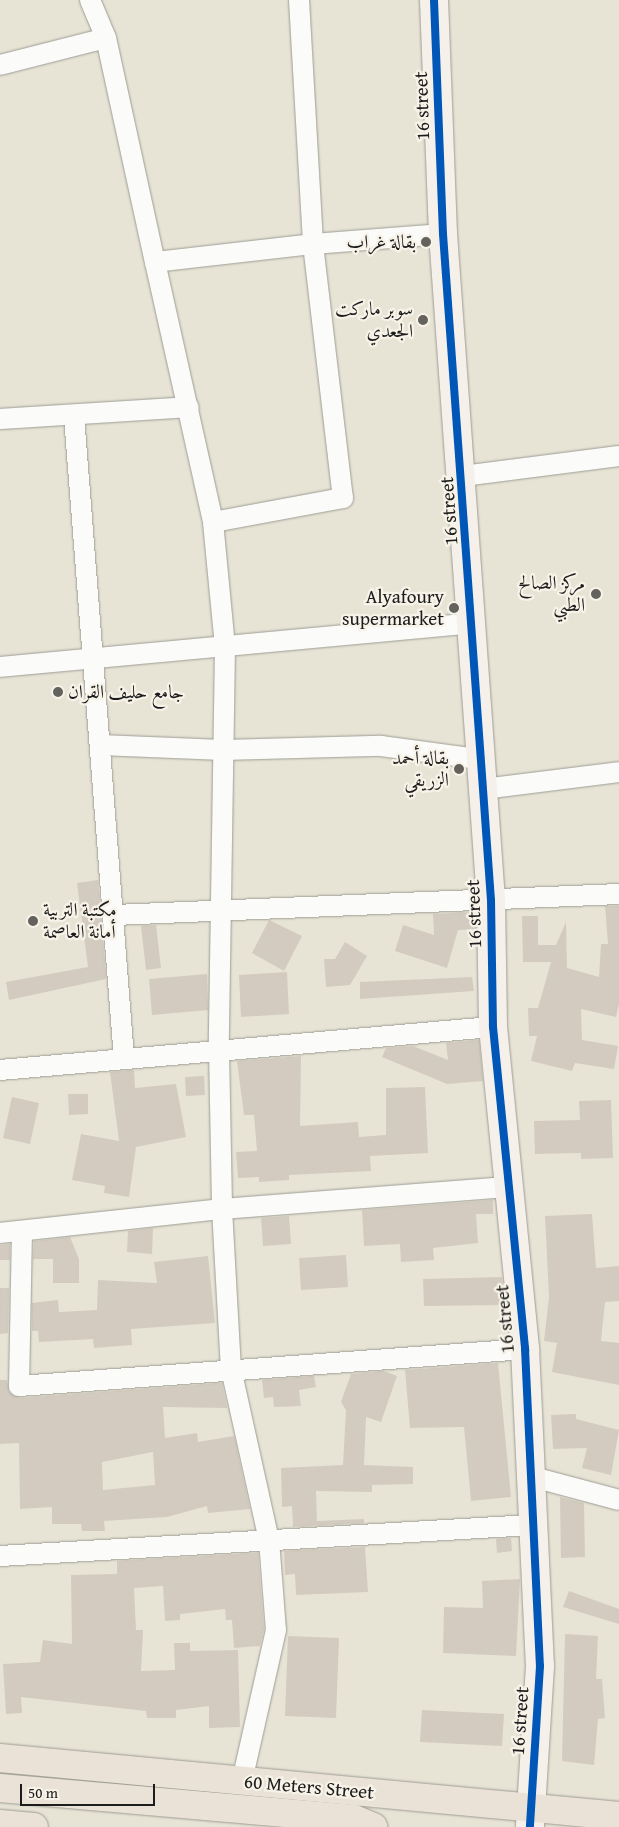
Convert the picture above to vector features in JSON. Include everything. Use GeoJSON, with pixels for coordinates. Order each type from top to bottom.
{"type":"FeatureCollection","features":[{"type":"Feature","properties":{"kind":"main road","name":"60 Meters Street"},"geometry":{"type":"LineString","coordinates":[[0,1758],[242,1781],[531,1818],[619,1816]]}},
{"type":"Feature","properties":{"kind":"main road"},"geometry":{"type":"LineString","coordinates":[[0,1788],[354,1819],[373,1827]]}},
{"type":"Feature","properties":{"kind":"main road"},"geometry":{"type":"LineString","coordinates":[[0,1802],[260,1827]]}},
{"type":"Feature","properties":{"kind":"main road"},"geometry":{"type":"LineString","coordinates":[[0,1824],[34,1827]]}},
{"type":"Feature","properties":{"kind":"street"},"geometry":{"type":"LineString","coordinates":[[90,0],[106,38],[213,522],[225,647],[219,1050],[222,1209],[232,1369],[269,1540],[276,1630],[242,1781]]}},
{"type":"Feature","properties":{"kind":"street"},"geometry":{"type":"LineString","coordinates":[[213,522],[343,498],[313,244],[299,0]]}},
{"type":"Feature","properties":{"kind":"street","name":"16 street"},"geometry":{"type":"LineString","coordinates":[[437,1],[443,234],[463,476],[473,623],[479,759],[491,900],[493,1027],[525,1349],[530,1524],[540,1666],[531,1818]]}},
{"type":"Feature","properties":{"kind":"street"},"geometry":{"type":"LineString","coordinates":[[0,65],[106,38]]}},
{"type":"Feature","properties":{"kind":"street"},"geometry":{"type":"LineString","coordinates":[[155,262],[313,244],[443,234]]}},
{"type":"Feature","properties":{"kind":"street"},"geometry":{"type":"LineString","coordinates":[[0,419],[74,416],[189,407]]}},
{"type":"Feature","properties":{"kind":"street"},"geometry":{"type":"LineString","coordinates":[[74,416],[124,1058]]}},
{"type":"Feature","properties":{"kind":"street"},"geometry":{"type":"LineString","coordinates":[[463,476],[619,456]]}},
{"type":"Feature","properties":{"kind":"street"},"geometry":{"type":"LineString","coordinates":[[0,667],[473,623]]}},
{"type":"Feature","properties":{"kind":"street"},"geometry":{"type":"LineString","coordinates":[[100,745],[224,750],[381,746],[479,759]]}},
{"type":"Feature","properties":{"kind":"street"},"geometry":{"type":"LineString","coordinates":[[482,789],[619,772]]}},
{"type":"Feature","properties":{"kind":"street"},"geometry":{"type":"LineString","coordinates":[[114,915],[222,913],[619,894]]}},
{"type":"Feature","properties":{"kind":"street"},"geometry":{"type":"LineString","coordinates":[[0,1070],[493,1027]]}},
{"type":"Feature","properties":{"kind":"street"},"geometry":{"type":"LineString","coordinates":[[0,1233],[222,1209],[510,1187]]}},
{"type":"Feature","properties":{"kind":"street"},"geometry":{"type":"LineString","coordinates":[[22,1231],[19,1386],[525,1349]]}},
{"type":"Feature","properties":{"kind":"street"},"geometry":{"type":"LineString","coordinates":[[529,1476],[619,1500]]}},
{"type":"Feature","properties":{"kind":"street"},"geometry":{"type":"LineString","coordinates":[[0,1556],[530,1524]]}},
{"type":"Feature","properties":{"kind":"building"},"geometry":{"type":"Polygon","coordinates":[[[98,880],[106,979],[9,1000],[6,982],[88,967],[77,883],[98,880]]]}},
{"type":"Feature","properties":{"kind":"building"},"geometry":{"type":"Polygon","coordinates":[[[605,906],[619,906],[619,1004],[616,1017],[581,1009],[582,1040],[618,1046],[614,1069],[575,1063],[572,1071],[531,1061],[537,1036],[529,1036],[528,1008],[538,1008],[551,962],[523,962],[522,916],[538,916],[538,945],[556,945],[566,922],[567,968],[599,977],[601,944],[608,944],[605,906]]]}},
{"type":"Feature","properties":{"kind":"building"},"geometry":{"type":"Polygon","coordinates":[[[474,912],[476,929],[458,930],[447,968],[395,951],[403,925],[434,935],[433,914],[474,912]]]}},
{"type":"Feature","properties":{"kind":"building"},"geometry":{"type":"Polygon","coordinates":[[[269,920],[302,936],[284,971],[252,953],[269,920]]]}},
{"type":"Feature","properties":{"kind":"building"},"geometry":{"type":"Polygon","coordinates":[[[156,925],[161,968],[146,970],[141,926],[156,925]]]}},
{"type":"Feature","properties":{"kind":"building"},"geometry":{"type":"Polygon","coordinates":[[[345,942],[367,956],[350,985],[326,987],[324,959],[335,959],[345,942]]]}},
{"type":"Feature","properties":{"kind":"building"},"geometry":{"type":"Polygon","coordinates":[[[287,972],[289,1014],[241,1017],[239,975],[287,972]]]}},
{"type":"Feature","properties":{"kind":"building"},"geometry":{"type":"Polygon","coordinates":[[[207,974],[208,1010],[152,1015],[149,979],[207,974]]]}},
{"type":"Feature","properties":{"kind":"building"},"geometry":{"type":"Polygon","coordinates":[[[472,977],[474,991],[360,999],[360,982],[472,977]]]}},
{"type":"Feature","properties":{"kind":"building"},"geometry":{"type":"Polygon","coordinates":[[[479,1040],[483,1081],[447,1084],[382,1057],[386,1048],[413,1046],[448,1060],[446,1043],[479,1040]]]}},
{"type":"Feature","properties":{"kind":"building"},"geometry":{"type":"Polygon","coordinates":[[[301,1056],[300,1126],[358,1122],[359,1137],[386,1135],[386,1088],[425,1087],[428,1153],[370,1156],[371,1171],[289,1175],[289,1180],[259,1182],[259,1177],[238,1178],[236,1152],[257,1151],[254,1115],[244,1115],[237,1061],[301,1056]]]}},
{"type":"Feature","properties":{"kind":"building"},"geometry":{"type":"Polygon","coordinates":[[[134,1070],[135,1088],[176,1084],[186,1137],[136,1147],[129,1197],[104,1193],[105,1186],[72,1180],[81,1134],[119,1141],[110,1072],[134,1070]]]}},
{"type":"Feature","properties":{"kind":"building"},"geometry":{"type":"Polygon","coordinates":[[[204,1076],[205,1095],[186,1096],[185,1077],[204,1076]]]}},
{"type":"Feature","properties":{"kind":"building"},"geometry":{"type":"Polygon","coordinates":[[[68,1094],[88,1094],[88,1114],[69,1115],[68,1094]]]}},
{"type":"Feature","properties":{"kind":"building"},"geometry":{"type":"Polygon","coordinates":[[[12,1097],[39,1103],[30,1144],[3,1138],[12,1097]]]}},
{"type":"Feature","properties":{"kind":"building"},"geometry":{"type":"Polygon","coordinates":[[[611,1100],[613,1158],[581,1159],[581,1153],[535,1154],[534,1121],[580,1120],[579,1101],[611,1100]]]}},
{"type":"Feature","properties":{"kind":"building"},"geometry":{"type":"Polygon","coordinates":[[[493,1200],[493,1214],[476,1214],[478,1243],[433,1248],[434,1260],[401,1262],[400,1244],[364,1246],[362,1210],[493,1200]]]}},
{"type":"Feature","properties":{"kind":"building"},"geometry":{"type":"Polygon","coordinates":[[[592,1214],[596,1268],[619,1266],[619,1301],[605,1302],[601,1341],[619,1343],[619,1385],[552,1372],[557,1343],[544,1341],[549,1297],[545,1216],[592,1214]]]}},
{"type":"Feature","properties":{"kind":"building"},"geometry":{"type":"Polygon","coordinates":[[[289,1216],[291,1244],[263,1246],[261,1218],[289,1216]]]}},
{"type":"Feature","properties":{"kind":"building"},"geometry":{"type":"Polygon","coordinates":[[[153,1228],[152,1254],[127,1252],[128,1231],[153,1228]]]}},
{"type":"Feature","properties":{"kind":"building"},"geometry":{"type":"Polygon","coordinates":[[[70,1237],[79,1259],[79,1283],[53,1283],[53,1259],[33,1259],[34,1241],[70,1237]]]}},
{"type":"Feature","properties":{"kind":"building"},"geometry":{"type":"Polygon","coordinates":[[[10,1244],[10,1260],[0,1260],[0,1245],[10,1244]]]}},
{"type":"Feature","properties":{"kind":"building"},"geometry":{"type":"Polygon","coordinates":[[[346,1255],[348,1287],[301,1290],[299,1258],[346,1255]]]}},
{"type":"Feature","properties":{"kind":"building"},"geometry":{"type":"Polygon","coordinates":[[[208,1256],[215,1323],[131,1329],[132,1345],[94,1348],[93,1339],[39,1342],[38,1331],[32,1331],[32,1303],[58,1300],[59,1312],[97,1310],[98,1280],[157,1283],[154,1262],[208,1256]]]}},
{"type":"Feature","properties":{"kind":"building"},"geometry":{"type":"Polygon","coordinates":[[[502,1277],[504,1305],[424,1306],[423,1279],[502,1277]]]}},
{"type":"Feature","properties":{"kind":"building"},"geometry":{"type":"Polygon","coordinates":[[[0,1288],[9,1288],[8,1333],[0,1334],[0,1288]]]}},
{"type":"Feature","properties":{"kind":"building"},"geometry":{"type":"Polygon","coordinates":[[[498,1363],[511,1497],[471,1501],[464,1427],[410,1428],[405,1370],[498,1363]]]}},
{"type":"Feature","properties":{"kind":"building"},"geometry":{"type":"Polygon","coordinates":[[[384,1371],[397,1376],[381,1422],[366,1417],[364,1465],[413,1467],[413,1484],[372,1485],[372,1492],[316,1491],[317,1521],[364,1519],[364,1523],[293,1527],[292,1506],[282,1507],[281,1468],[343,1465],[346,1410],[341,1402],[351,1374],[384,1371]]]}},
{"type":"Feature","properties":{"kind":"building"},"geometry":{"type":"Polygon","coordinates":[[[314,1376],[316,1387],[299,1390],[301,1406],[274,1407],[273,1397],[264,1398],[262,1380],[314,1376]]]}},
{"type":"Feature","properties":{"kind":"building"},"geometry":{"type":"Polygon","coordinates":[[[0,1380],[7,1380],[9,1392],[20,1398],[222,1383],[227,1408],[163,1407],[165,1438],[197,1433],[198,1442],[234,1436],[250,1509],[208,1513],[207,1506],[167,1517],[104,1521],[105,1531],[82,1531],[81,1524],[52,1524],[52,1507],[20,1509],[19,1443],[0,1444],[0,1380]],[[153,1452],[102,1462],[103,1490],[155,1485],[153,1452]]]}},
{"type":"Feature","properties":{"kind":"building"},"geometry":{"type":"Polygon","coordinates":[[[576,1414],[576,1419],[619,1430],[611,1475],[582,1468],[587,1448],[553,1449],[551,1415],[576,1414]]]}},
{"type":"Feature","properties":{"kind":"building"},"geometry":{"type":"Polygon","coordinates":[[[560,1497],[584,1503],[585,1557],[561,1558],[560,1497]]]}},
{"type":"Feature","properties":{"kind":"building"},"geometry":{"type":"Polygon","coordinates":[[[511,1538],[512,1551],[497,1553],[496,1539],[511,1538]]]}},
{"type":"Feature","properties":{"kind":"building"},"geometry":{"type":"Polygon","coordinates":[[[365,1547],[368,1592],[296,1595],[295,1574],[285,1575],[284,1551],[365,1547]]]}},
{"type":"Feature","properties":{"kind":"building"},"geometry":{"type":"Polygon","coordinates":[[[258,1553],[264,1629],[260,1646],[234,1648],[232,1620],[226,1620],[225,1609],[180,1614],[180,1620],[165,1621],[163,1586],[134,1588],[136,1630],[143,1630],[141,1671],[175,1670],[174,1643],[190,1643],[190,1651],[238,1650],[240,1727],[209,1728],[209,1706],[176,1710],[176,1718],[147,1718],[146,1711],[21,1697],[22,1713],[6,1714],[3,1664],[40,1662],[43,1640],[72,1644],[71,1575],[117,1574],[117,1561],[258,1553]]]}},
{"type":"Feature","properties":{"kind":"building"},"geometry":{"type":"Polygon","coordinates":[[[520,1579],[516,1656],[443,1653],[444,1607],[483,1608],[482,1581],[520,1579]]]}},
{"type":"Feature","properties":{"kind":"building"},"geometry":{"type":"Polygon","coordinates":[[[569,1591],[619,1609],[619,1624],[563,1607],[569,1591]]]}},
{"type":"Feature","properties":{"kind":"building"},"geometry":{"type":"Polygon","coordinates":[[[565,1634],[598,1636],[596,1679],[602,1679],[605,1718],[598,1719],[594,1765],[562,1761],[565,1634]]]}},
{"type":"Feature","properties":{"kind":"building"},"geometry":{"type":"Polygon","coordinates":[[[288,1636],[339,1638],[336,1718],[285,1716],[288,1636]]]}},
{"type":"Feature","properties":{"kind":"building"},"geometry":{"type":"Polygon","coordinates":[[[422,1710],[504,1714],[502,1746],[420,1742],[422,1710]]]}},
{"type":"Feature","properties":{"kind":"cycle path"},"geometry":{"type":"LineString","coordinates":[[434,0],[443,234],[491,900],[493,1027],[525,1349],[540,1666],[530,1827]]}},
{"type":"Feature","properties":{"kind":"place","name":"بقالة غراب"},"geometry":{"type":"Point","coordinates":[426,242]}},
{"type":"Feature","properties":{"kind":"place","name":"سوبر ماركت الجعدي"},"geometry":{"type":"Point","coordinates":[423,320]}},
{"type":"Feature","properties":{"kind":"place","name":"مركز الصالح الطبي"},"geometry":{"type":"Point","coordinates":[596,594]}},
{"type":"Feature","properties":{"kind":"place","name":"Alyafoury supermarket"},"geometry":{"type":"Point","coordinates":[454,608]}},
{"type":"Feature","properties":{"kind":"place","name":"جامع حليف القران"},"geometry":{"type":"Point","coordinates":[58,692]}},
{"type":"Feature","properties":{"kind":"place","name":"بقالة أحمد الزريقي"},"geometry":{"type":"Point","coordinates":[459,769]}},
{"type":"Feature","properties":{"kind":"place","name":"مكتبة التربية أمانة العاصمة"},"geometry":{"type":"Point","coordinates":[33,921]}}]}
